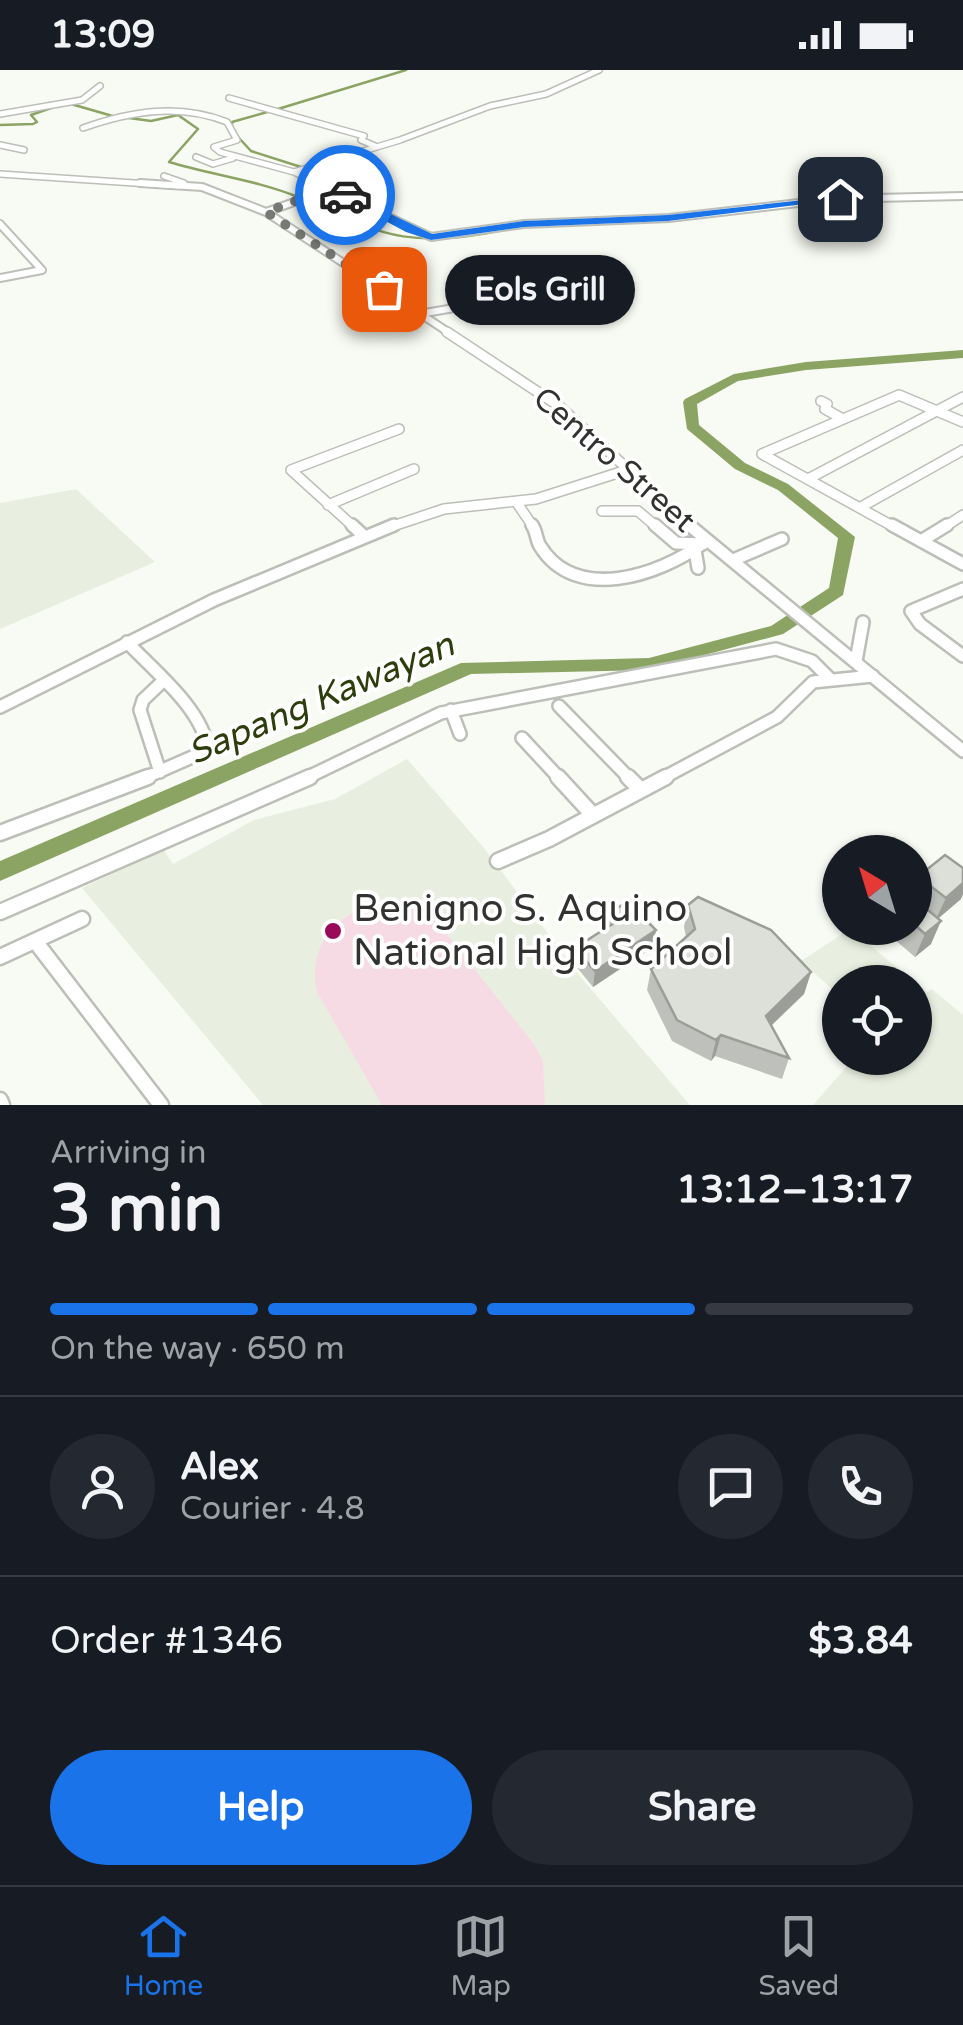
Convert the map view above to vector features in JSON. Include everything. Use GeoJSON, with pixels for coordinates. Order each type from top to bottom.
{"type":"FeatureCollection","features":[{"type":"Feature","properties":{"kind":"street"},"geometry":{"type":"LineString","coordinates":[[294,172],[490,106],[546,94],[599,70]]}},
{"type":"Feature","properties":{"kind":"street"},"geometry":{"type":"LineString","coordinates":[[0,114],[80,100],[100,86]]}},
{"type":"Feature","properties":{"kind":"street"},"geometry":{"type":"LineString","coordinates":[[228,98],[364,136],[361,140],[376,146]]}},
{"type":"Feature","properties":{"kind":"street"},"geometry":{"type":"LineString","coordinates":[[84,128],[118,117],[183,111],[222,119],[237,140],[214,147],[234,158],[294,172],[431,237],[524,224],[668,218],[832,199],[963,196]]}},
{"type":"Feature","properties":{"kind":"street"},"geometry":{"type":"LineString","coordinates":[[0,145],[24,150]]}},
{"type":"Feature","properties":{"kind":"street"},"geometry":{"type":"LineString","coordinates":[[196,157],[213,164],[234,158]]}},
{"type":"Feature","properties":{"kind":"street"},"geometry":{"type":"LineString","coordinates":[[0,174],[189,186]]}},
{"type":"Feature","properties":{"kind":"street"},"geometry":{"type":"LineString","coordinates":[[164,176],[189,186]]}},
{"type":"Feature","properties":{"kind":"street","name":"Centro Street"},"geometry":{"type":"LineString","coordinates":[[189,186],[211,189],[266,212],[544,395],[702,545],[733,560],[963,751]]}},
{"type":"Feature","properties":{"kind":"street"},"geometry":{"type":"LineString","coordinates":[[266,212],[331,188]]}},
{"type":"Feature","properties":{"kind":"street"},"geometry":{"type":"LineString","coordinates":[[0,224],[42,270],[0,278]]}},
{"type":"Feature","properties":{"kind":"street"},"geometry":{"type":"LineString","coordinates":[[420,314],[496,301]]}},
{"type":"Feature","properties":{"kind":"street"},"geometry":{"type":"LineString","coordinates":[[358,318],[407,305]]}},
{"type":"Feature","properties":{"kind":"street"},"geometry":{"type":"LineString","coordinates":[[963,422],[904,396],[841,418],[763,454],[963,564]]}},
{"type":"Feature","properties":{"kind":"street"},"geometry":{"type":"LineString","coordinates":[[808,479],[963,397]]}},
{"type":"Feature","properties":{"kind":"street"},"geometry":{"type":"LineString","coordinates":[[821,400],[827,404],[825,410],[841,418]]}},
{"type":"Feature","properties":{"kind":"street"},"geometry":{"type":"LineString","coordinates":[[366,537],[291,472],[292,468],[399,428]]}},
{"type":"Feature","properties":{"kind":"street"},"geometry":{"type":"LineString","coordinates":[[860,507],[963,450]]}},
{"type":"Feature","properties":{"kind":"street"},"geometry":{"type":"LineString","coordinates":[[328,505],[414,469]]}},
{"type":"Feature","properties":{"kind":"street"},"geometry":{"type":"LineString","coordinates":[[0,706],[184,613],[366,537],[442,510],[517,503],[569,492],[627,470]]}},
{"type":"Feature","properties":{"kind":"street"},"geometry":{"type":"LineString","coordinates":[[517,503],[538,533],[539,544],[579,576],[591,580],[607,582],[684,557],[702,545]]}},
{"type":"Feature","properties":{"kind":"street"},"geometry":{"type":"LineString","coordinates":[[602,511],[638,511],[676,543],[702,545]]}},
{"type":"Feature","properties":{"kind":"street"},"geometry":{"type":"LineString","coordinates":[[921,541],[963,515]]}},
{"type":"Feature","properties":{"kind":"street"},"geometry":{"type":"LineString","coordinates":[[733,560],[782,539]]}},
{"type":"Feature","properties":{"kind":"street"},"geometry":{"type":"LineString","coordinates":[[698,568],[702,545]]}},
{"type":"Feature","properties":{"kind":"street"},"geometry":{"type":"LineString","coordinates":[[963,589],[915,608],[912,615],[963,656]]}},
{"type":"Feature","properties":{"kind":"street"},"geometry":{"type":"LineString","coordinates":[[853,659],[864,622]]}},
{"type":"Feature","properties":{"kind":"street"},"geometry":{"type":"LineString","coordinates":[[0,833],[160,772],[202,754],[210,744],[126,642]]}},
{"type":"Feature","properties":{"kind":"street"},"geometry":{"type":"LineString","coordinates":[[0,912],[334,766],[451,710],[776,650],[812,662],[830,679]]}},
{"type":"Feature","properties":{"kind":"street"},"geometry":{"type":"LineString","coordinates":[[498,861],[550,839],[777,717],[813,682],[873,676]]}},
{"type":"Feature","properties":{"kind":"street"},"geometry":{"type":"LineString","coordinates":[[160,772],[140,710],[143,700],[162,682]]}},
{"type":"Feature","properties":{"kind":"street"},"geometry":{"type":"LineString","coordinates":[[559,706],[639,788]]}},
{"type":"Feature","properties":{"kind":"street"},"geometry":{"type":"LineString","coordinates":[[451,710],[460,734]]}},
{"type":"Feature","properties":{"kind":"street"},"geometry":{"type":"LineString","coordinates":[[522,738],[592,814]]}},
{"type":"Feature","properties":{"kind":"street"},"geometry":{"type":"LineString","coordinates":[[0,957],[82,920]]}},
{"type":"Feature","properties":{"kind":"street"},"geometry":{"type":"LineString","coordinates":[[35,942],[161,1105]]}},
{"type":"Feature","properties":{"kind":"shaded area"},"geometry":{"type":"Polygon","coordinates":[[[76,489],[155,562],[0,629],[0,503],[76,489]]]}},
{"type":"Feature","properties":{"kind":"shaded area","name":"Benigno S. Aquino National High School"},"geometry":{"type":"Polygon","coordinates":[[[407,759],[484,848],[579,975],[690,1105],[263,1105],[82,888],[164,850],[173,864],[254,820],[335,799],[407,759]]]}},
{"type":"Feature","properties":{"kind":"shaded area"},"geometry":{"type":"Polygon","coordinates":[[[386,903],[405,905],[433,917],[534,1044],[543,1061],[545,1105],[382,1105],[317,992],[315,975],[322,944],[330,931],[354,912],[386,903]]]}},
{"type":"Feature","properties":{"kind":"shaded area"},"geometry":{"type":"Polygon","coordinates":[[[826,945],[870,945],[894,965],[822,965],[822,980],[801,961],[826,945]]]}},
{"type":"Feature","properties":{"kind":"shaded area"},"geometry":{"type":"Polygon","coordinates":[[[932,989],[963,1015],[963,1105],[813,1105],[839,1075],[932,1075],[932,989]]]}},
{"type":"Feature","properties":{"kind":"building"},"geometry":{"type":"Polygon","coordinates":[[[945,855],[963,868],[963,883],[946,898],[932,887],[932,865],[945,855]]]}},
{"type":"Feature","properties":{"kind":"building"},"geometry":{"type":"Polygon","coordinates":[[[634,897],[648,911],[641,915],[656,930],[595,971],[575,948],[614,923],[607,915],[634,897]]]}},
{"type":"Feature","properties":{"kind":"building"},"geometry":{"type":"Polygon","coordinates":[[[698,897],[771,930],[811,972],[766,1016],[789,1058],[721,1035],[716,1040],[677,1020],[651,969],[695,929],[688,905],[698,897]]]}},
{"type":"Feature","properties":{"kind":"building"},"geometry":{"type":"Polygon","coordinates":[[[932,913],[941,921],[932,928],[932,913]]]}},
{"type":"Feature","properties":{"kind":"waterway"},"geometry":{"type":"LineString","coordinates":[[278,109],[406,70]]}},
{"type":"Feature","properties":{"kind":"waterway"},"geometry":{"type":"LineString","coordinates":[[71,104],[116,117]]}},
{"type":"Feature","properties":{"kind":"waterway"},"geometry":{"type":"LineString","coordinates":[[0,125],[33,124],[37,122],[31,115],[54,107]]}},
{"type":"Feature","properties":{"kind":"waterway"},"geometry":{"type":"LineString","coordinates":[[232,127],[232,122],[271,111]]}},
{"type":"Feature","properties":{"kind":"waterway"},"geometry":{"type":"LineString","coordinates":[[129,118],[151,121],[178,115],[198,129],[169,162],[298,197]]}},
{"type":"Feature","properties":{"kind":"waterway"},"geometry":{"type":"LineString","coordinates":[[239,138],[251,151],[301,167]]}},
{"type":"Feature","properties":{"kind":"waterway"},"geometry":{"type":"LineString","coordinates":[[311,200],[359,224],[403,236],[449,238],[503,230]]}},
{"type":"Feature","properties":{"kind":"waterway"},"geometry":{"type":"LineString","coordinates":[[740,213],[772,209]]}},
{"type":"Feature","properties":{"kind":"waterway","name":"Sapang Kawayan"},"geometry":{"type":"LineString","coordinates":[[0,871],[468,668],[649,664],[777,630],[837,591],[847,537],[783,487],[740,466],[692,426],[690,402],[734,378],[806,366],[963,354]]}},
{"type":"Feature","properties":{"kind":"way so far"},"geometry":{"type":"LineString","coordinates":[[345,195],[331,188],[266,212],[384,289]]}},
{"type":"Feature","properties":{"kind":"place","name":"Eols Grill"},"geometry":{"type":"Point","coordinates":[384,289]}},
{"type":"Feature","properties":{"kind":"place","name":"Benigno S. Aquino National High School"},"geometry":{"type":"Point","coordinates":[333,931]}},
{"type":"Feature","properties":{"kind":"route"},"geometry":{"type":"LineString","coordinates":[[345,195],[431,237],[524,224],[668,218],[840,199]]}}]}
